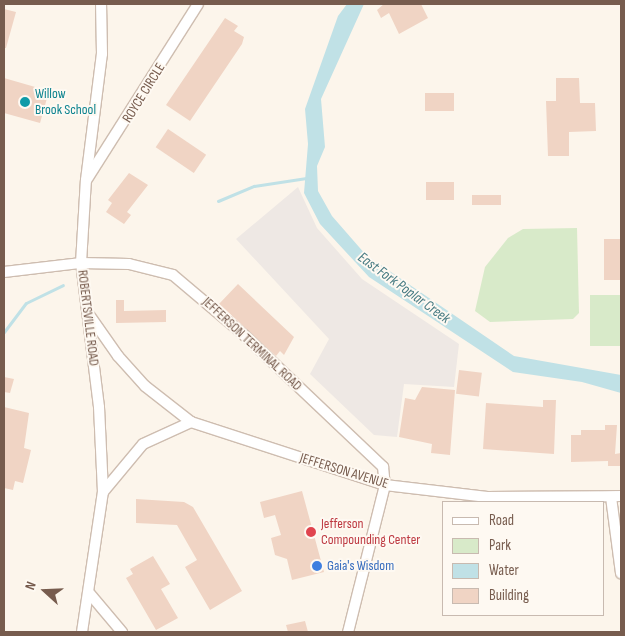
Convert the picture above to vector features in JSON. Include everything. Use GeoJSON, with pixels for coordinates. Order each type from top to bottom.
{"type":"FeatureCollection","features":[{"type":"Feature","properties":{"kind":"street","name":"ROBERTSVILLE ROAD"},"geometry":{"type":"LineString","coordinates":[[82,632],[90,594],[103,492],[88,313],[81,263],[86,180],[102,54],[101,4]]}},
{"type":"Feature","properties":{"kind":"street","name":"ROYCE CIRCLE"},"geometry":{"type":"LineString","coordinates":[[86,180],[198,4]]}},
{"type":"Feature","properties":{"kind":"street"},"geometry":{"type":"LineString","coordinates":[[4,272],[81,263]]}},
{"type":"Feature","properties":{"kind":"street","name":"JEFFERSON TERMINAL ROAD"},"geometry":{"type":"LineString","coordinates":[[81,263],[151,268],[189,285],[383,467],[385,485]]}},
{"type":"Feature","properties":{"kind":"street","name":"JEFFERSON AVENUE"},"geometry":{"type":"LineString","coordinates":[[88,313],[118,356],[145,386],[191,422],[385,485],[487,497],[616,496]]}},
{"type":"Feature","properties":{"kind":"street"},"geometry":{"type":"LineString","coordinates":[[103,492],[143,444],[191,422]]}},
{"type":"Feature","properties":{"kind":"street"},"geometry":{"type":"LineString","coordinates":[[348,632],[385,485]]}},
{"type":"Feature","properties":{"kind":"street"},"geometry":{"type":"LineString","coordinates":[[616,496],[621,573]]}},
{"type":"Feature","properties":{"kind":"street"},"geometry":{"type":"LineString","coordinates":[[90,594],[122,632]]}},
{"type":"Feature","properties":{"kind":"shaded area"},"geometry":{"type":"Polygon","coordinates":[[[298,187],[317,228],[362,279],[459,344],[454,387],[404,384],[397,437],[374,435],[310,374],[329,339],[236,239],[298,187]]]}},
{"type":"Feature","properties":{"kind":"green space"},"geometry":{"type":"Polygon","coordinates":[[[577,228],[579,313],[573,319],[490,322],[475,311],[485,267],[508,238],[523,229],[577,228]]]}},
{"type":"Feature","properties":{"kind":"green space"},"geometry":{"type":"Polygon","coordinates":[[[590,295],[621,295],[621,346],[590,346],[590,295]]]}},
{"type":"Feature","properties":{"kind":"water","name":"East Fork Poplar Creek"},"geometry":{"type":"Polygon","coordinates":[[[347,4],[364,4],[321,99],[325,147],[317,166],[318,191],[332,216],[366,255],[514,356],[621,375],[621,393],[582,382],[513,372],[369,277],[320,224],[304,193],[308,144],[305,109],[338,16],[347,4]]]}},
{"type":"Feature","properties":{"kind":"building"},"geometry":{"type":"Polygon","coordinates":[[[384,4],[421,4],[428,18],[399,34],[389,13],[381,18],[377,10],[384,4]]]}},
{"type":"Feature","properties":{"kind":"building"},"geometry":{"type":"Polygon","coordinates":[[[4,9],[16,12],[6,48],[4,48],[4,9]]]}},
{"type":"Feature","properties":{"kind":"building"},"geometry":{"type":"Polygon","coordinates":[[[225,18],[238,26],[234,31],[244,37],[242,44],[190,121],[166,105],[225,18]]]}},
{"type":"Feature","properties":{"kind":"building","name":"Willow Brook School"},"geometry":{"type":"Polygon","coordinates":[[[4,78],[49,91],[40,123],[4,113],[4,78]]]}},
{"type":"Feature","properties":{"kind":"building"},"geometry":{"type":"Polygon","coordinates":[[[556,78],[579,78],[580,103],[595,103],[596,131],[569,132],[569,156],[548,156],[546,101],[556,101],[556,78]]]}},
{"type":"Feature","properties":{"kind":"building"},"geometry":{"type":"Polygon","coordinates":[[[425,93],[454,93],[454,111],[425,111],[425,93]]]}},
{"type":"Feature","properties":{"kind":"building"},"geometry":{"type":"Polygon","coordinates":[[[168,129],[206,155],[194,173],[156,147],[168,129]]]}},
{"type":"Feature","properties":{"kind":"building"},"geometry":{"type":"Polygon","coordinates":[[[129,173],[148,185],[127,212],[131,215],[124,224],[106,212],[112,203],[108,200],[129,173]]]}},
{"type":"Feature","properties":{"kind":"building"},"geometry":{"type":"Polygon","coordinates":[[[426,182],[454,182],[454,200],[426,200],[426,182]]]}},
{"type":"Feature","properties":{"kind":"building"},"geometry":{"type":"Polygon","coordinates":[[[472,195],[501,195],[501,205],[472,205],[472,195]]]}},
{"type":"Feature","properties":{"kind":"building"},"geometry":{"type":"Polygon","coordinates":[[[604,239],[621,239],[621,280],[604,280],[604,239]]]}},
{"type":"Feature","properties":{"kind":"building"},"geometry":{"type":"Polygon","coordinates":[[[238,284],[294,337],[284,355],[280,351],[276,356],[219,304],[238,284]]]}},
{"type":"Feature","properties":{"kind":"building"},"geometry":{"type":"Polygon","coordinates":[[[116,300],[124,300],[124,311],[166,310],[166,322],[116,323],[116,300]]]}},
{"type":"Feature","properties":{"kind":"building"},"geometry":{"type":"Polygon","coordinates":[[[459,370],[482,373],[479,397],[456,394],[459,370]]]}},
{"type":"Feature","properties":{"kind":"building"},"geometry":{"type":"Polygon","coordinates":[[[4,377],[14,379],[10,393],[4,392],[4,377]]]}},
{"type":"Feature","properties":{"kind":"building"},"geometry":{"type":"Polygon","coordinates":[[[422,387],[455,390],[450,455],[431,453],[432,444],[399,437],[405,398],[415,400],[422,387]]]}},
{"type":"Feature","properties":{"kind":"building"},"geometry":{"type":"Polygon","coordinates":[[[543,400],[556,400],[554,454],[483,449],[486,403],[543,407],[543,400]]]}},
{"type":"Feature","properties":{"kind":"building"},"geometry":{"type":"Polygon","coordinates":[[[4,407],[29,413],[24,448],[31,450],[23,483],[15,481],[13,490],[4,488],[4,407]]]}},
{"type":"Feature","properties":{"kind":"building"},"geometry":{"type":"Polygon","coordinates":[[[605,425],[617,425],[615,454],[621,453],[621,466],[608,466],[608,461],[571,462],[571,435],[581,435],[581,430],[605,430],[605,425]]]}},
{"type":"Feature","properties":{"kind":"building"},"geometry":{"type":"Polygon","coordinates":[[[302,491],[324,572],[292,580],[287,559],[275,555],[271,538],[281,535],[275,515],[264,518],[260,502],[302,491]]]}},
{"type":"Feature","properties":{"kind":"building"},"geometry":{"type":"Polygon","coordinates":[[[136,499],[184,502],[193,507],[242,591],[210,610],[185,567],[197,560],[177,525],[136,523],[136,499]]]}},
{"type":"Feature","properties":{"kind":"building"},"geometry":{"type":"Polygon","coordinates":[[[153,556],[170,584],[161,589],[178,618],[156,630],[126,578],[133,574],[130,569],[153,556]]]}},
{"type":"Feature","properties":{"kind":"building"},"geometry":{"type":"Polygon","coordinates":[[[305,621],[308,632],[288,632],[286,625],[305,621]]]}},
{"type":"Feature","properties":{"kind":"waterway"},"geometry":{"type":"LineString","coordinates":[[218,201],[254,186],[306,178]]}},
{"type":"Feature","properties":{"kind":"waterway"},"geometry":{"type":"LineString","coordinates":[[4,332],[26,303],[63,285]]}},
{"type":"Feature","properties":{"kind":"place","name":"Willow Brook School"},"geometry":{"type":"Point","coordinates":[25,102]}},
{"type":"Feature","properties":{"kind":"place","name":"Jefferson Compounding Center"},"geometry":{"type":"Point","coordinates":[311,532]}},
{"type":"Feature","properties":{"kind":"place","name":"Gaia's Wisdom"},"geometry":{"type":"Point","coordinates":[317,566]}}]}
